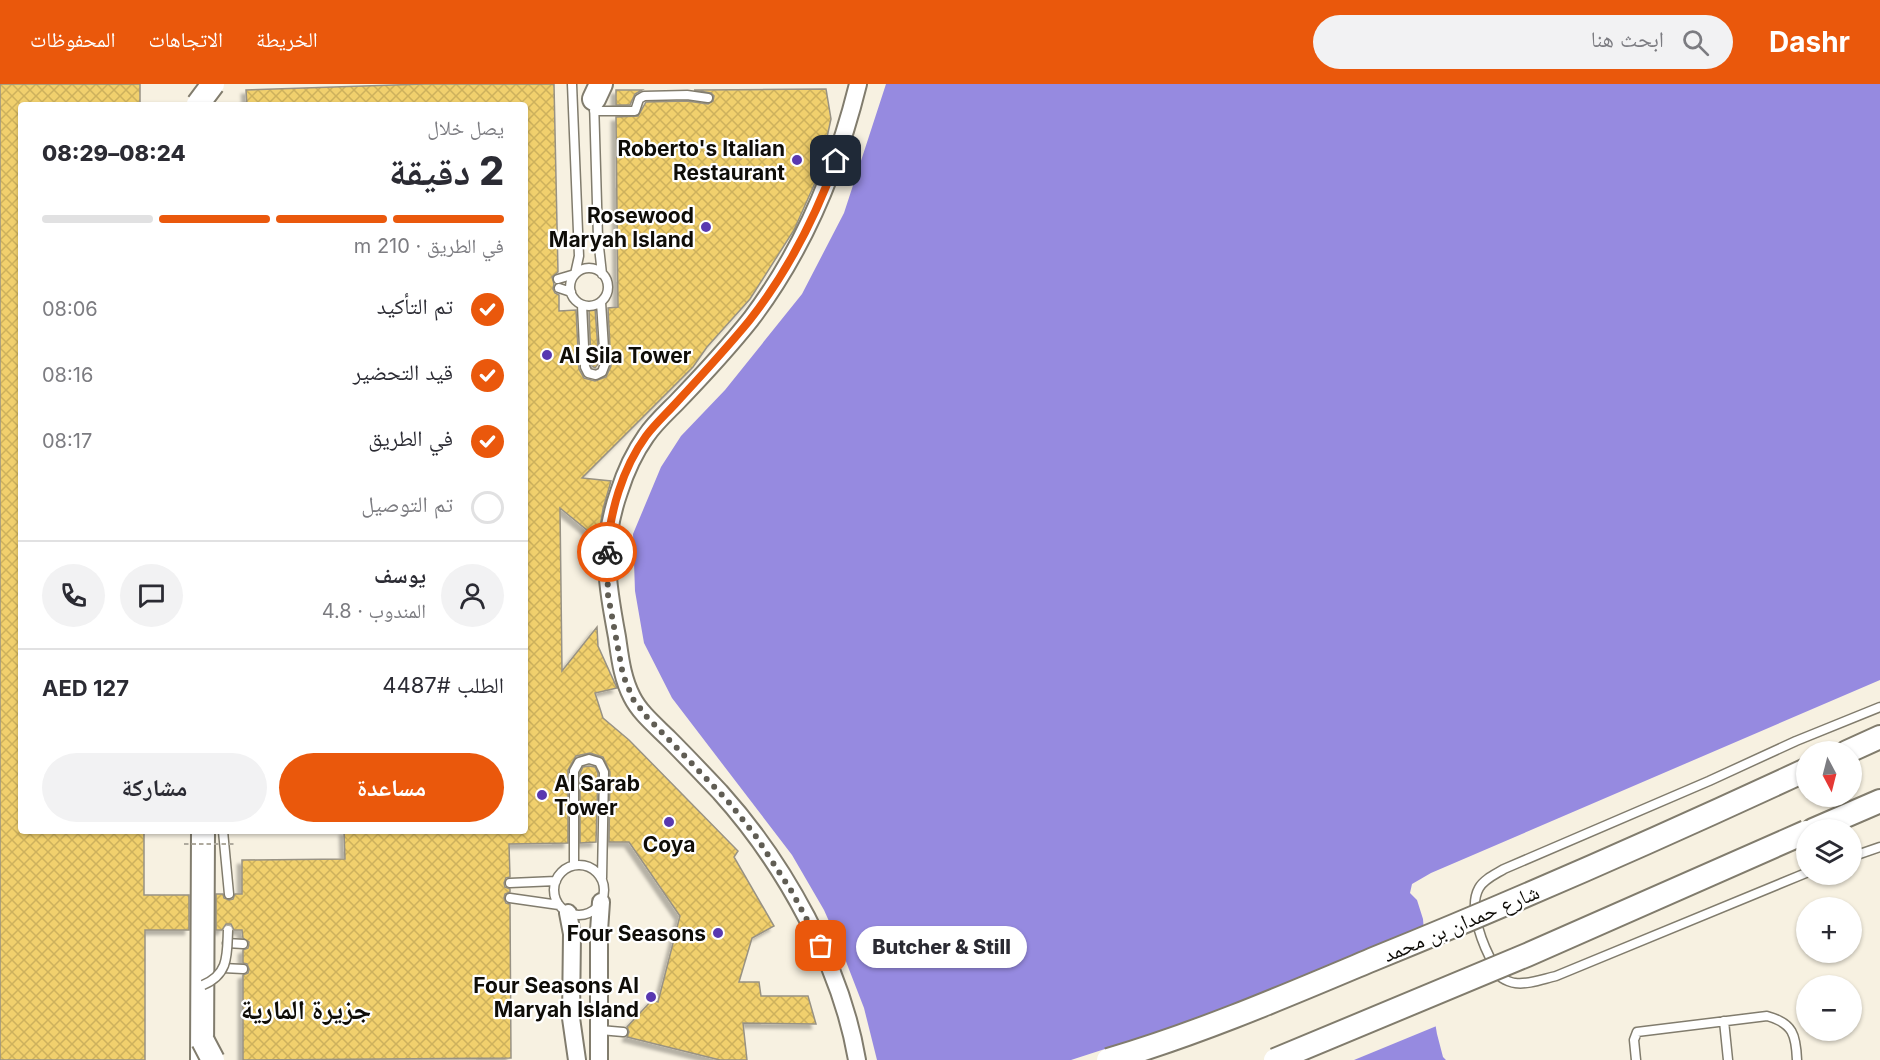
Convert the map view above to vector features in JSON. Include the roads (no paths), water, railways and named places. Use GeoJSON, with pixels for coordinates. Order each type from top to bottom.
{"type":"FeatureCollection","features":[{"type":"Feature","properties":{"kind":"main road"},"geometry":{"type":"LineString","coordinates":[[198,84],[198,102]]}},
{"type":"Feature","properties":{"kind":"main road"},"geometry":{"type":"LineString","coordinates":[[200,102],[213,84]]}},
{"type":"Feature","properties":{"kind":"main road"},"geometry":{"type":"LineString","coordinates":[[1862,745],[1880,737]]}},
{"type":"Feature","properties":{"kind":"main road","name":"شارع حمدان بن محمد"},"geometry":{"type":"LineString","coordinates":[[1108,1060],[1220,1023],[1476,917],[1796,775]]}},
{"type":"Feature","properties":{"kind":"main road"},"geometry":{"type":"LineString","coordinates":[[1838,819],[1880,801]]}},
{"type":"Feature","properties":{"kind":"main road"},"geometry":{"type":"LineString","coordinates":[[1275,1060],[1527,955],[1796,836]]}},
{"type":"Feature","properties":{"kind":"main road"},"geometry":{"type":"LineString","coordinates":[[204,839],[203,985],[206,1055]]}},
{"type":"Feature","properties":{"kind":"street"},"geometry":{"type":"LineString","coordinates":[[206,84],[206,102]]}},
{"type":"Feature","properties":{"kind":"street"},"geometry":{"type":"LineString","coordinates":[[857,1060],[842,997],[821,946],[792,892],[755,835],[727,800],[647,717],[633,699],[623,675],[606,572],[613,510],[638,449],[653,426],[726,349],[751,318],[795,252],[829,180],[858,84]]}},
{"type":"Feature","properties":{"kind":"street"},"geometry":{"type":"LineString","coordinates":[[204,839],[206,1055]]}},
{"type":"Feature","properties":{"kind":"street"},"geometry":{"type":"LineString","coordinates":[[599,1060],[601,902]]}},
{"type":"Feature","properties":{"kind":"street"},"geometry":{"type":"LineString","coordinates":[[564,909],[572,945],[570,1011],[577,1060]]}},
{"type":"Feature","properties":{"kind":"lane"},"geometry":{"type":"LineString","coordinates":[[572,84],[579,250],[575,274],[571,282],[571,292],[582,305],[589,306],[601,302]]}},
{"type":"Feature","properties":{"kind":"lane"},"geometry":{"type":"LineString","coordinates":[[602,274],[598,238],[596,95],[634,111],[639,99],[644,96],[687,95],[708,98]]}},
{"type":"Feature","properties":{"kind":"lane"},"geometry":{"type":"LineString","coordinates":[[571,292],[559,283],[580,271],[592,268],[606,279],[608,291],[601,302],[605,364],[602,372],[596,375],[588,373],[585,367],[582,305]]}},
{"type":"Feature","properties":{"kind":"lane"},"geometry":{"type":"LineString","coordinates":[[1796,877],[1556,976],[1529,982],[1514,983],[1501,978],[1482,938],[1475,913],[1479,887],[1504,868],[1709,781],[1796,741],[1880,707]]}},
{"type":"Feature","properties":{"kind":"lane"},"geometry":{"type":"LineString","coordinates":[[510,898],[583,915],[597,908],[601,902],[604,894],[602,878],[604,772],[599,762],[589,759],[579,762],[574,771],[574,865]]}},
{"type":"Feature","properties":{"kind":"lane"},"geometry":{"type":"LineString","coordinates":[[204,839],[229,894]]}},
{"type":"Feature","properties":{"kind":"lane"},"geometry":{"type":"LineString","coordinates":[[1862,853],[1880,847]]}},
{"type":"Feature","properties":{"kind":"lane"},"geometry":{"type":"LineString","coordinates":[[564,909],[555,897],[556,881],[566,868],[574,865],[590,867],[602,878]]}},
{"type":"Feature","properties":{"kind":"lane"},"geometry":{"type":"LineString","coordinates":[[510,883],[556,881]]}},
{"type":"Feature","properties":{"kind":"lane"},"geometry":{"type":"LineString","coordinates":[[203,985],[215,979],[226,962],[228,930]]}},
{"type":"Feature","properties":{"kind":"lane"},"geometry":{"type":"LineString","coordinates":[[227,943],[243,944]]}},
{"type":"Feature","properties":{"kind":"lane"},"geometry":{"type":"LineString","coordinates":[[223,968],[243,969]]}},
{"type":"Feature","properties":{"kind":"lane"},"geometry":{"type":"LineString","coordinates":[[1636,1060],[1634,1040],[1637,1032],[1767,1017],[1787,1024],[1797,1045],[1797,1060]]}},
{"type":"Feature","properties":{"kind":"lane"},"geometry":{"type":"LineString","coordinates":[[1724,1021],[1728,1060]]}},
{"type":"Feature","properties":{"kind":"lane"},"geometry":{"type":"LineString","coordinates":[[600,1030],[623,1032]]}},
{"type":"Feature","properties":{"kind":"place","name":"Roberto's Italian Restaurant"},"geometry":{"type":"Point","coordinates":[797,160]}},
{"type":"Feature","properties":{"kind":"place","name":"Rosewood Maryah Island"},"geometry":{"type":"Point","coordinates":[706,227]}},
{"type":"Feature","properties":{"kind":"place","name":"Al Sila Tower"},"geometry":{"type":"Point","coordinates":[547,355]}},
{"type":"Feature","properties":{"kind":"place","name":"Al Sarab Tower"},"geometry":{"type":"Point","coordinates":[542,795]}},
{"type":"Feature","properties":{"kind":"place","name":"Coya"},"geometry":{"type":"Point","coordinates":[669,822]}},
{"type":"Feature","properties":{"kind":"place","name":"Four Seasons"},"geometry":{"type":"Point","coordinates":[718,933]}},
{"type":"Feature","properties":{"kind":"place","name":"Butcher & Still"},"geometry":{"type":"Point","coordinates":[821,946]}},
{"type":"Feature","properties":{"kind":"place","name":"Four Seasons Al Maryah Island"},"geometry":{"type":"Point","coordinates":[651,997]}},
{"type":"Feature","properties":{"kind":"district","name":"جزيرة المارية"},"geometry":{"type":"Point","coordinates":[306,1009]}}]}
